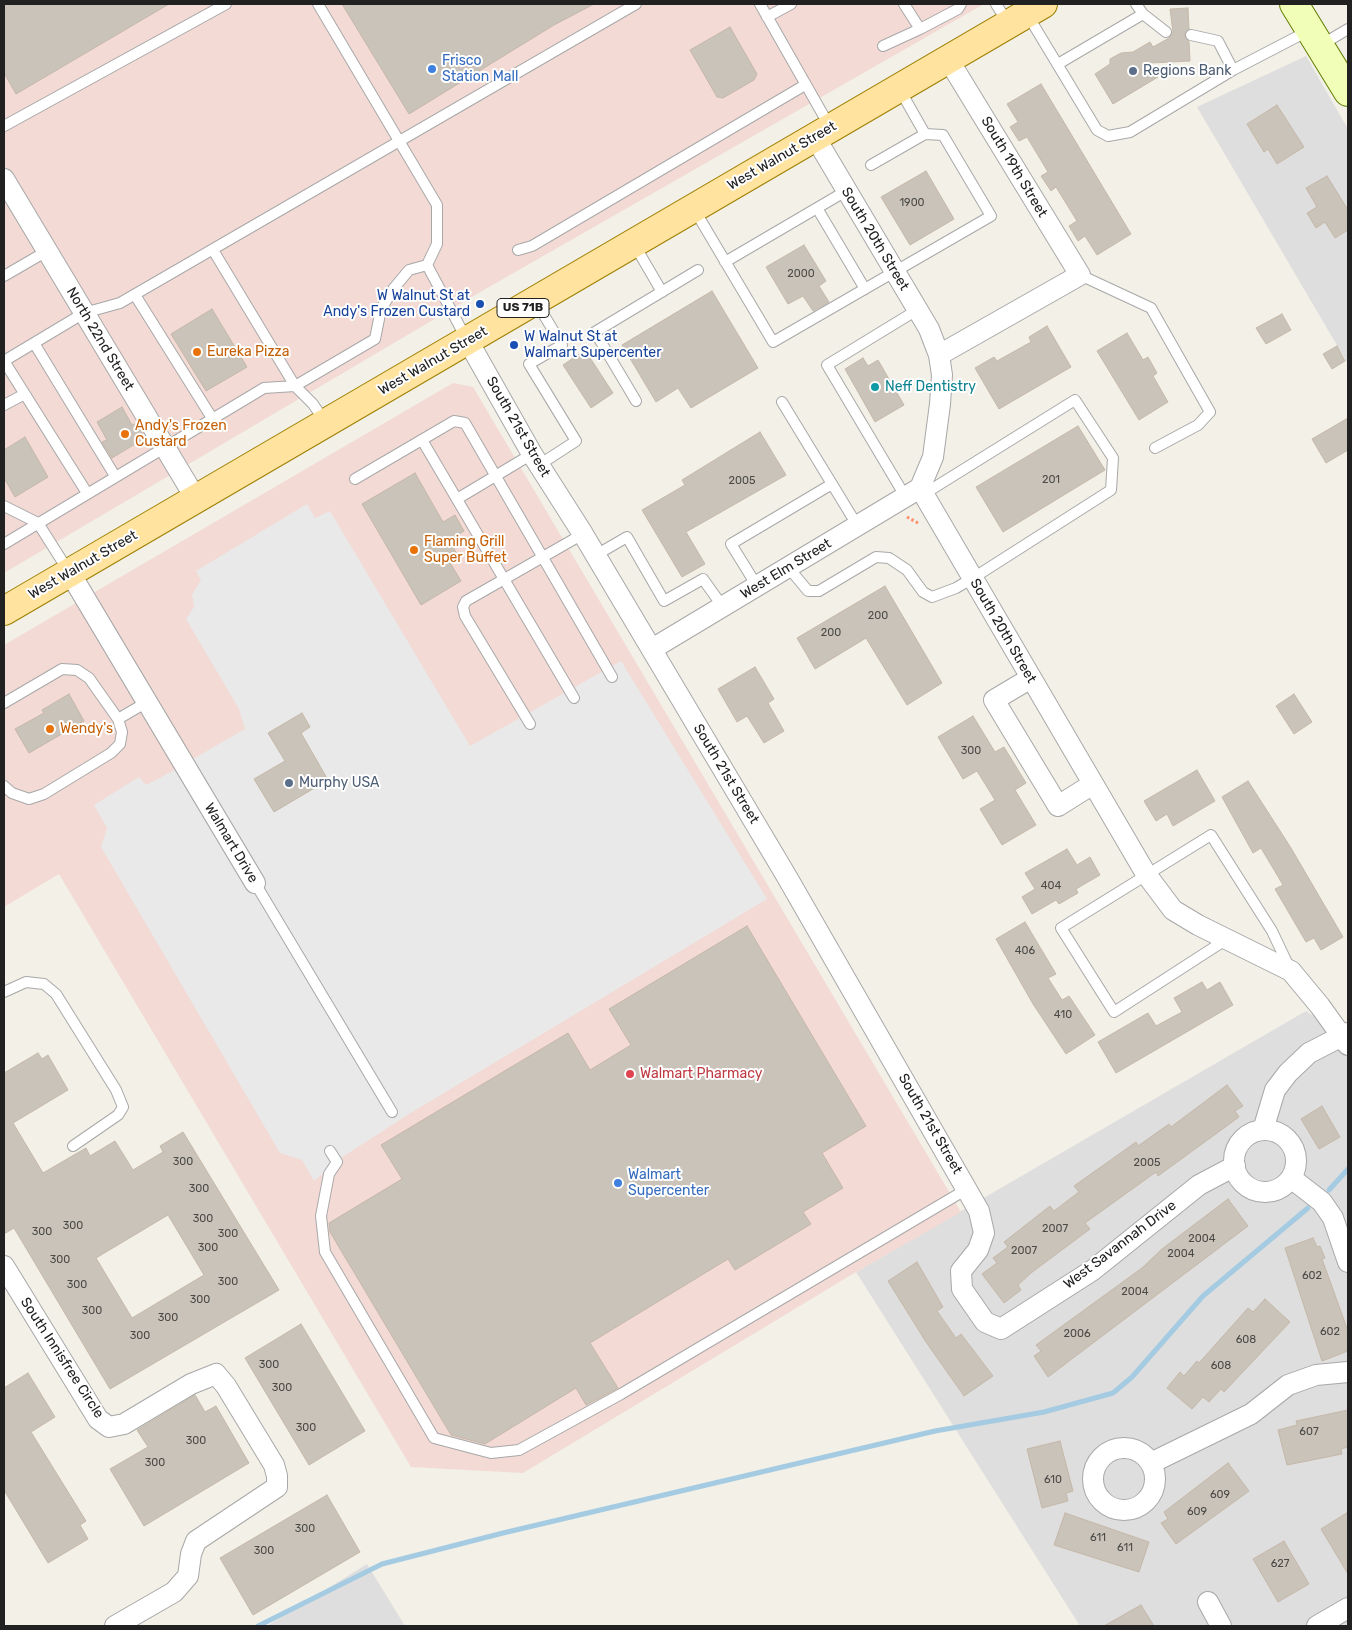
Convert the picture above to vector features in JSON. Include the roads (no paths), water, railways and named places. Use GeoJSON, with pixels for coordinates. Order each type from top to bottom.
{"type":"FeatureCollection","features":[{"type":"Feature","properties":{"kind":"main road"},"geometry":{"type":"LineString","coordinates":[[1294,4],[1348,92]]}},
{"type":"Feature","properties":{"kind":"main road","name":"West Walnut Street"},"geometry":{"type":"LineString","coordinates":[[4,611],[899,88],[948,59],[1019,11]]}},
{"type":"Feature","properties":{"kind":"street","name":"South 19th Street"},"geometry":{"type":"LineString","coordinates":[[948,59],[1080,275]]}},
{"type":"Feature","properties":{"kind":"street","name":"South 20th Street"},"geometry":{"type":"LineString","coordinates":[[823,132],[846,191],[929,329],[939,355],[942,375],[933,457],[916,493],[972,578],[1146,874],[1173,910],[1291,971],[1346,1038]]}},
{"type":"Feature","properties":{"kind":"street","name":"North 22nd Street"},"geometry":{"type":"LineString","coordinates":[[4,179],[196,499]]}},
{"type":"Feature","properties":{"kind":"street"},"geometry":{"type":"LineString","coordinates":[[939,355],[1080,275]]}},
{"type":"Feature","properties":{"kind":"street","name":"South 21st Street"},"geometry":{"type":"LineString","coordinates":[[468,340],[536,459],[596,555],[787,876],[979,1211]]}},
{"type":"Feature","properties":{"kind":"street","name":"West Elm Street"},"geometry":{"type":"LineString","coordinates":[[652,649],[857,525],[916,493]]}},
{"type":"Feature","properties":{"kind":"street","name":"Walmart Drive"},"geometry":{"type":"LineString","coordinates":[[70,573],[255,883]]}},
{"type":"Feature","properties":{"kind":"street"},"geometry":{"type":"LineString","coordinates":[[1031,678],[994,700],[1058,806],[1093,784]]}},
{"type":"Feature","properties":{"kind":"street"},"geometry":{"type":"LineString","coordinates":[[1263,1130],[1275,1090],[1288,1073],[1309,1053],[1346,1038]]}},
{"type":"Feature","properties":{"kind":"street"},"geometry":{"type":"LineString","coordinates":[[1263,1130],[1273,1131],[1289,1142],[1296,1159],[1291,1178],[1284,1186],[1274,1191],[1259,1191],[1245,1184],[1238,1176],[1235,1166],[1238,1146],[1253,1133],[1263,1130]]}},
{"type":"Feature","properties":{"kind":"street","name":"West Savannah Drive"},"geometry":{"type":"LineString","coordinates":[[979,1211],[984,1233],[978,1250],[961,1271],[962,1289],[986,1322],[1001,1329],[1093,1270],[1199,1185],[1235,1166]]}},
{"type":"Feature","properties":{"kind":"street"},"geometry":{"type":"LineString","coordinates":[[1291,1178],[1322,1202],[1333,1218],[1348,1262]]}},
{"type":"Feature","properties":{"kind":"street","name":"South Innisfree Circle"},"geometry":{"type":"LineString","coordinates":[[4,1266],[98,1419],[109,1427],[124,1424],[191,1384],[216,1374],[226,1386],[255,1433],[274,1465],[278,1476],[277,1487],[196,1541],[191,1554],[188,1576],[174,1592],[115,1626]]}},
{"type":"Feature","properties":{"kind":"street"},"geometry":{"type":"LineString","coordinates":[[1152,1463],[1251,1414],[1288,1385],[1316,1375],[1348,1372]]}},
{"type":"Feature","properties":{"kind":"street"},"geometry":{"type":"LineString","coordinates":[[1208,1602],[1221,1626]]}},
{"type":"Feature","properties":{"kind":"street"},"geometry":{"type":"LineString","coordinates":[[1317,1626],[1348,1608]]}},
{"type":"Feature","properties":{"kind":"lane"},"geometry":{"type":"LineString","coordinates":[[4,126],[226,4]]}},
{"type":"Feature","properties":{"kind":"lane"},"geometry":{"type":"LineString","coordinates":[[4,544],[264,388],[295,386],[375,339],[381,309],[394,288],[410,270],[427,265],[437,244],[437,205],[318,4]]}},
{"type":"Feature","properties":{"kind":"lane"},"geometry":{"type":"LineString","coordinates":[[87,493],[23,395],[4,361],[84,313],[120,304],[636,4]]}},
{"type":"Feature","properties":{"kind":"lane"},"geometry":{"type":"LineString","coordinates":[[760,4],[806,85],[823,132]]}},
{"type":"Feature","properties":{"kind":"lane"},"geometry":{"type":"LineString","coordinates":[[767,18],[790,4]]}},
{"type":"Feature","properties":{"kind":"lane"},"geometry":{"type":"LineString","coordinates":[[904,4],[920,29]]}},
{"type":"Feature","properties":{"kind":"lane"},"geometry":{"type":"LineString","coordinates":[[883,46],[958,9],[961,4]]}},
{"type":"Feature","properties":{"kind":"lane"},"geometry":{"type":"LineString","coordinates":[[1136,4],[1143,14],[1166,32]]}},
{"type":"Feature","properties":{"kind":"lane"},"geometry":{"type":"LineString","coordinates":[[1019,11],[1058,64],[1097,130],[1108,136],[1130,132],[1233,70],[1315,38],[1348,29]]}},
{"type":"Feature","properties":{"kind":"lane"},"geometry":{"type":"LineString","coordinates":[[1058,64],[1143,14]]}},
{"type":"Feature","properties":{"kind":"lane"},"geometry":{"type":"LineString","coordinates":[[1191,35],[1218,41],[1233,70]]}},
{"type":"Feature","properties":{"kind":"lane"},"geometry":{"type":"LineString","coordinates":[[518,250],[532,246],[806,85]]}},
{"type":"Feature","properties":{"kind":"lane"},"geometry":{"type":"LineString","coordinates":[[899,88],[925,134]]}},
{"type":"Feature","properties":{"kind":"lane"},"geometry":{"type":"LineString","coordinates":[[693,208],[773,342],[991,216],[943,135],[925,134],[871,165]]}},
{"type":"Feature","properties":{"kind":"lane"},"geometry":{"type":"LineString","coordinates":[[725,262],[846,191]]}},
{"type":"Feature","properties":{"kind":"lane"},"geometry":{"type":"LineString","coordinates":[[817,208],[865,289]]}},
{"type":"Feature","properties":{"kind":"lane"},"geometry":{"type":"LineString","coordinates":[[633,243],[662,292]]}},
{"type":"Feature","properties":{"kind":"lane"},"geometry":{"type":"LineString","coordinates":[[213,250],[295,386],[313,404],[325,423]]}},
{"type":"Feature","properties":{"kind":"lane"},"geometry":{"type":"LineString","coordinates":[[4,276],[47,251]]}},
{"type":"Feature","properties":{"kind":"lane"},"geometry":{"type":"LineString","coordinates":[[427,265],[468,340]]}},
{"type":"Feature","properties":{"kind":"lane"},"geometry":{"type":"LineString","coordinates":[[636,401],[595,332],[698,270]]}},
{"type":"Feature","properties":{"kind":"lane"},"geometry":{"type":"LineString","coordinates":[[1080,275],[1151,308],[1210,412],[1198,425],[1155,448]]}},
{"type":"Feature","properties":{"kind":"lane"},"geometry":{"type":"LineString","coordinates":[[135,295],[212,418]]}},
{"type":"Feature","properties":{"kind":"lane"},"geometry":{"type":"LineString","coordinates":[[457,499],[496,476],[576,442],[529,364],[562,345],[535,301]]}},
{"type":"Feature","properties":{"kind":"lane"},"geometry":{"type":"LineString","coordinates":[[788,567],[808,591],[819,591],[876,557],[889,558],[907,570],[923,592],[932,597],[972,578],[1111,490],[1114,458],[1075,400],[916,493],[827,365],[917,310]]}},
{"type":"Feature","properties":{"kind":"lane"},"geometry":{"type":"LineString","coordinates":[[34,343],[115,476]]}},
{"type":"Feature","properties":{"kind":"lane"},"geometry":{"type":"LineString","coordinates":[[4,405],[23,395]]}},
{"type":"Feature","properties":{"kind":"lane"},"geometry":{"type":"LineString","coordinates":[[782,402],[857,525]]}},
{"type":"Feature","properties":{"kind":"lane"},"geometry":{"type":"LineString","coordinates":[[355,479],[454,421],[465,423],[612,677]]}},
{"type":"Feature","properties":{"kind":"lane"},"geometry":{"type":"LineString","coordinates":[[422,440],[574,698]]}},
{"type":"Feature","properties":{"kind":"lane"},"geometry":{"type":"LineString","coordinates":[[757,586],[731,544],[832,484]]}},
{"type":"Feature","properties":{"kind":"lane"},"geometry":{"type":"LineString","coordinates":[[4,506],[38,523],[70,573]]}},
{"type":"Feature","properties":{"kind":"lane"},"geometry":{"type":"LineString","coordinates":[[530,724],[465,616],[463,607],[466,601],[583,534]]}},
{"type":"Feature","properties":{"kind":"lane"},"geometry":{"type":"LineString","coordinates":[[596,555],[627,537],[664,601],[704,579],[722,607]]}},
{"type":"Feature","properties":{"kind":"lane"},"geometry":{"type":"LineString","coordinates":[[4,703],[62,669],[77,670],[89,678],[118,719],[122,732],[120,744],[111,753],[44,794],[29,799],[12,793],[4,786]]}},
{"type":"Feature","properties":{"kind":"lane"},"geometry":{"type":"LineString","coordinates":[[118,719],[146,702]]}},
{"type":"Feature","properties":{"kind":"lane"},"geometry":{"type":"LineString","coordinates":[[1228,938],[1114,1012],[1062,928],[1211,835],[1272,931],[1291,971]]}},
{"type":"Feature","properties":{"kind":"lane","name":"Walmart Drive"},"geometry":{"type":"LineString","coordinates":[[255,883],[392,1112]]}},
{"type":"Feature","properties":{"kind":"lane"},"geometry":{"type":"LineString","coordinates":[[4,992],[26,982],[44,984],[56,994],[116,1090],[123,1107],[118,1114],[74,1146]]}},
{"type":"Feature","properties":{"kind":"lane"},"geometry":{"type":"LineString","coordinates":[[330,1151],[337,1162],[329,1174],[321,1216],[325,1252],[434,1438],[491,1453],[519,1450],[621,1394],[966,1189]]}},
{"type":"Feature","properties":{"kind":"waterway"},"geometry":{"type":"LineString","coordinates":[[1329,1190],[1348,1169]]}},
{"type":"Feature","properties":{"kind":"waterway"},"geometry":{"type":"LineString","coordinates":[[258,1626],[382,1564],[503,1533],[935,1431],[1044,1412],[1113,1393],[1132,1377],[1203,1296],[1308,1208]]}},
{"type":"Feature","properties":{"kind":"place","name":"Frisco Station Mall"},"geometry":{"type":"Point","coordinates":[432,69]}},
{"type":"Feature","properties":{"kind":"place","name":"Regions Bank"},"geometry":{"type":"Point","coordinates":[1133,71]}},
{"type":"Feature","properties":{"kind":"place","name":"W Walnut St at Andy's Frozen Custard"},"geometry":{"type":"Point","coordinates":[480,304]}},
{"type":"Feature","properties":{"kind":"place","name":"W Walnut St at Walmart Supercenter"},"geometry":{"type":"Point","coordinates":[514,345]}},
{"type":"Feature","properties":{"kind":"place","name":"Eureka Pizza"},"geometry":{"type":"Point","coordinates":[197,352]}},
{"type":"Feature","properties":{"kind":"place","name":"Neff Dentistry"},"geometry":{"type":"Point","coordinates":[875,387]}},
{"type":"Feature","properties":{"kind":"place","name":"Andy's Frozen Custard"},"geometry":{"type":"Point","coordinates":[125,434]}},
{"type":"Feature","properties":{"kind":"place","name":"Flaming Grill Super Buffet"},"geometry":{"type":"Point","coordinates":[414,550]}},
{"type":"Feature","properties":{"kind":"place","name":"Wendy's"},"geometry":{"type":"Point","coordinates":[50,729]}},
{"type":"Feature","properties":{"kind":"place","name":"Murphy USA"},"geometry":{"type":"Point","coordinates":[289,783]}},
{"type":"Feature","properties":{"kind":"place","name":"Walmart Pharmacy"},"geometry":{"type":"Point","coordinates":[630,1074]}},
{"type":"Feature","properties":{"kind":"place","name":"Walmart Supercenter"},"geometry":{"type":"Point","coordinates":[618,1183]}}]}
